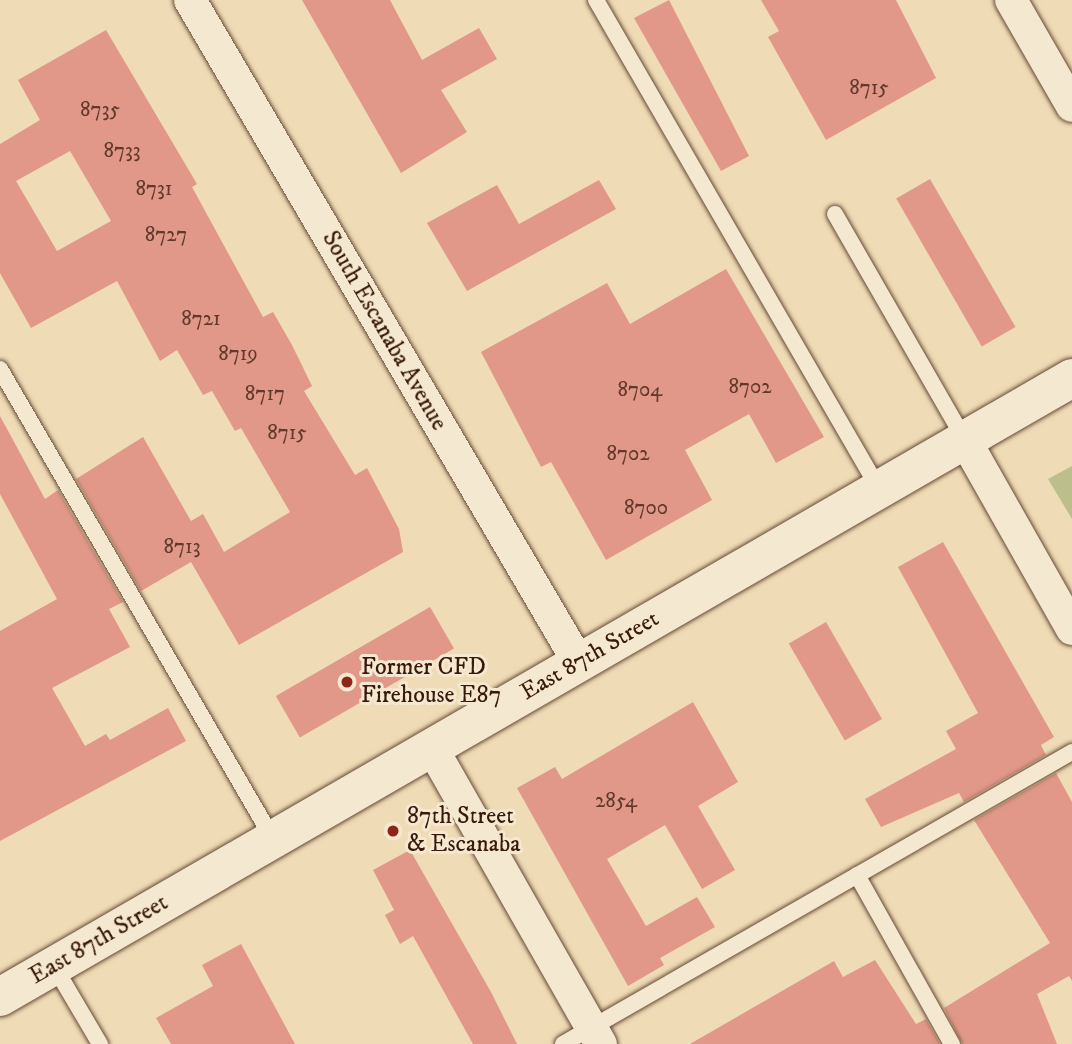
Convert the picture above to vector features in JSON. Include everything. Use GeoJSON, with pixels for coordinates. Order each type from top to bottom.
{"type":"FeatureCollection","features":[{"type":"Feature","properties":{"kind":"main road","name":"East 87th Street"},"geometry":{"type":"LineString","coordinates":[[0,998],[1072,378]]}},
{"type":"Feature","properties":{"kind":"street","name":"South Escanaba Avenue"},"geometry":{"type":"LineString","coordinates":[[190,0],[579,663]]}},
{"type":"Feature","properties":{"kind":"street"},"geometry":{"type":"LineString","coordinates":[[1011,0],[1072,106]]}},
{"type":"Feature","properties":{"kind":"street"},"geometry":{"type":"LineString","coordinates":[[965,440],[1072,629]]}},
{"type":"Feature","properties":{"kind":"street"},"geometry":{"type":"LineString","coordinates":[[432,748],[596,1036]]}},
{"type":"Feature","properties":{"kind":"lane"},"geometry":{"type":"LineString","coordinates":[[596,0],[879,489]]}},
{"type":"Feature","properties":{"kind":"lane"},"geometry":{"type":"LineString","coordinates":[[835,214],[965,440]]}},
{"type":"Feature","properties":{"kind":"lane"},"geometry":{"type":"LineString","coordinates":[[0,369],[273,839]]}},
{"type":"Feature","properties":{"kind":"lane"},"geometry":{"type":"LineString","coordinates":[[563,1044],[596,1036],[857,876],[1072,752]]}},
{"type":"Feature","properties":{"kind":"lane"},"geometry":{"type":"LineString","coordinates":[[857,876],[952,1044]]}},
{"type":"Feature","properties":{"kind":"lane"},"geometry":{"type":"LineString","coordinates":[[54,966],[100,1044]]}},
{"type":"Feature","properties":{"kind":"green space"},"geometry":{"type":"Polygon","coordinates":[[[1072,466],[1072,519],[1048,479],[1072,466]]]}},
{"type":"Feature","properties":{"kind":"building"},"geometry":{"type":"Polygon","coordinates":[[[302,0],[390,0],[422,60],[479,28],[497,59],[441,90],[467,132],[401,173],[302,0]]]}},
{"type":"Feature","properties":{"kind":"building"},"geometry":{"type":"Polygon","coordinates":[[[669,0],[749,156],[721,171],[634,18],[669,0]]]}},
{"type":"Feature","properties":{"kind":"building"},"geometry":{"type":"Polygon","coordinates":[[[761,0],[896,0],[936,78],[826,140],[768,37],[779,31],[761,0]]]}},
{"type":"Feature","properties":{"kind":"building"},"geometry":{"type":"Polygon","coordinates":[[[106,30],[197,184],[192,187],[263,317],[273,312],[292,345],[312,386],[304,391],[355,475],[367,468],[399,529],[403,552],[239,645],[191,562],[141,591],[76,479],[143,437],[191,521],[203,514],[224,552],[290,512],[241,428],[235,431],[212,391],[203,395],[177,350],[160,361],[117,281],[31,328],[0,273],[0,144],[40,120],[18,80],[106,30]],[[70,151],[16,181],[57,251],[111,221],[70,151]]]}},
{"type":"Feature","properties":{"kind":"building"},"geometry":{"type":"Polygon","coordinates":[[[930,179],[1016,327],[982,347],[896,198],[930,179]]]}},
{"type":"Feature","properties":{"kind":"building"},"geometry":{"type":"Polygon","coordinates":[[[599,180],[616,209],[467,291],[427,223],[497,185],[519,224],[599,180]]]}},
{"type":"Feature","properties":{"kind":"building"},"geometry":{"type":"Polygon","coordinates":[[[726,269],[824,437],[776,463],[749,414],[685,450],[712,500],[606,560],[551,462],[541,467],[481,352],[607,283],[630,324],[726,269]]]}},
{"type":"Feature","properties":{"kind":"building"},"geometry":{"type":"Polygon","coordinates":[[[0,416],[45,499],[58,490],[123,602],[109,609],[130,647],[52,688],[85,746],[106,734],[110,740],[168,708],[186,741],[0,841],[0,631],[57,599],[0,494],[0,416]]]}},
{"type":"Feature","properties":{"kind":"building"},"geometry":{"type":"Polygon","coordinates":[[[943,542],[1054,737],[1041,745],[1046,755],[964,802],[959,793],[881,827],[865,799],[956,749],[946,731],[978,713],[898,567],[943,542]]]}},
{"type":"Feature","properties":{"kind":"building","name":"Former CFD Firehouse E87"},"geometry":{"type":"Polygon","coordinates":[[[430,607],[454,649],[300,738],[276,696],[430,607]]]}},
{"type":"Feature","properties":{"kind":"building"},"geometry":{"type":"Polygon","coordinates":[[[826,622],[882,719],[845,740],[789,644],[826,622]]]}},
{"type":"Feature","properties":{"kind":"building"},"geometry":{"type":"Polygon","coordinates":[[[693,702],[738,782],[698,806],[735,870],[702,889],[665,825],[607,859],[646,926],[697,897],[715,927],[660,958],[664,965],[628,986],[517,788],[555,767],[562,779],[693,702]]]}},
{"type":"Feature","properties":{"kind":"building"},"geometry":{"type":"Polygon","coordinates":[[[1056,773],[1072,802],[1072,981],[1069,976],[1037,994],[1057,1044],[962,1044],[944,1008],[1050,943],[974,820],[1056,773]]]}},
{"type":"Feature","properties":{"kind":"building"},"geometry":{"type":"Polygon","coordinates":[[[410,850],[491,992],[517,1044],[473,1044],[413,936],[400,944],[385,915],[394,910],[373,870],[410,850]]]}},
{"type":"Feature","properties":{"kind":"building"},"geometry":{"type":"Polygon","coordinates":[[[241,944],[295,1044],[171,1044],[156,1018],[213,986],[202,965],[241,944]]]}},
{"type":"Feature","properties":{"kind":"building"},"geometry":{"type":"Polygon","coordinates":[[[875,960],[916,1024],[926,1019],[940,1044],[690,1044],[834,961],[843,977],[875,960]]]}},
{"type":"Feature","properties":{"kind":"place","name":"Former CFD Firehouse E87"},"geometry":{"type":"Point","coordinates":[347,682]}},
{"type":"Feature","properties":{"kind":"place","name":"87th Street & Escanaba"},"geometry":{"type":"Point","coordinates":[393,831]}}]}
